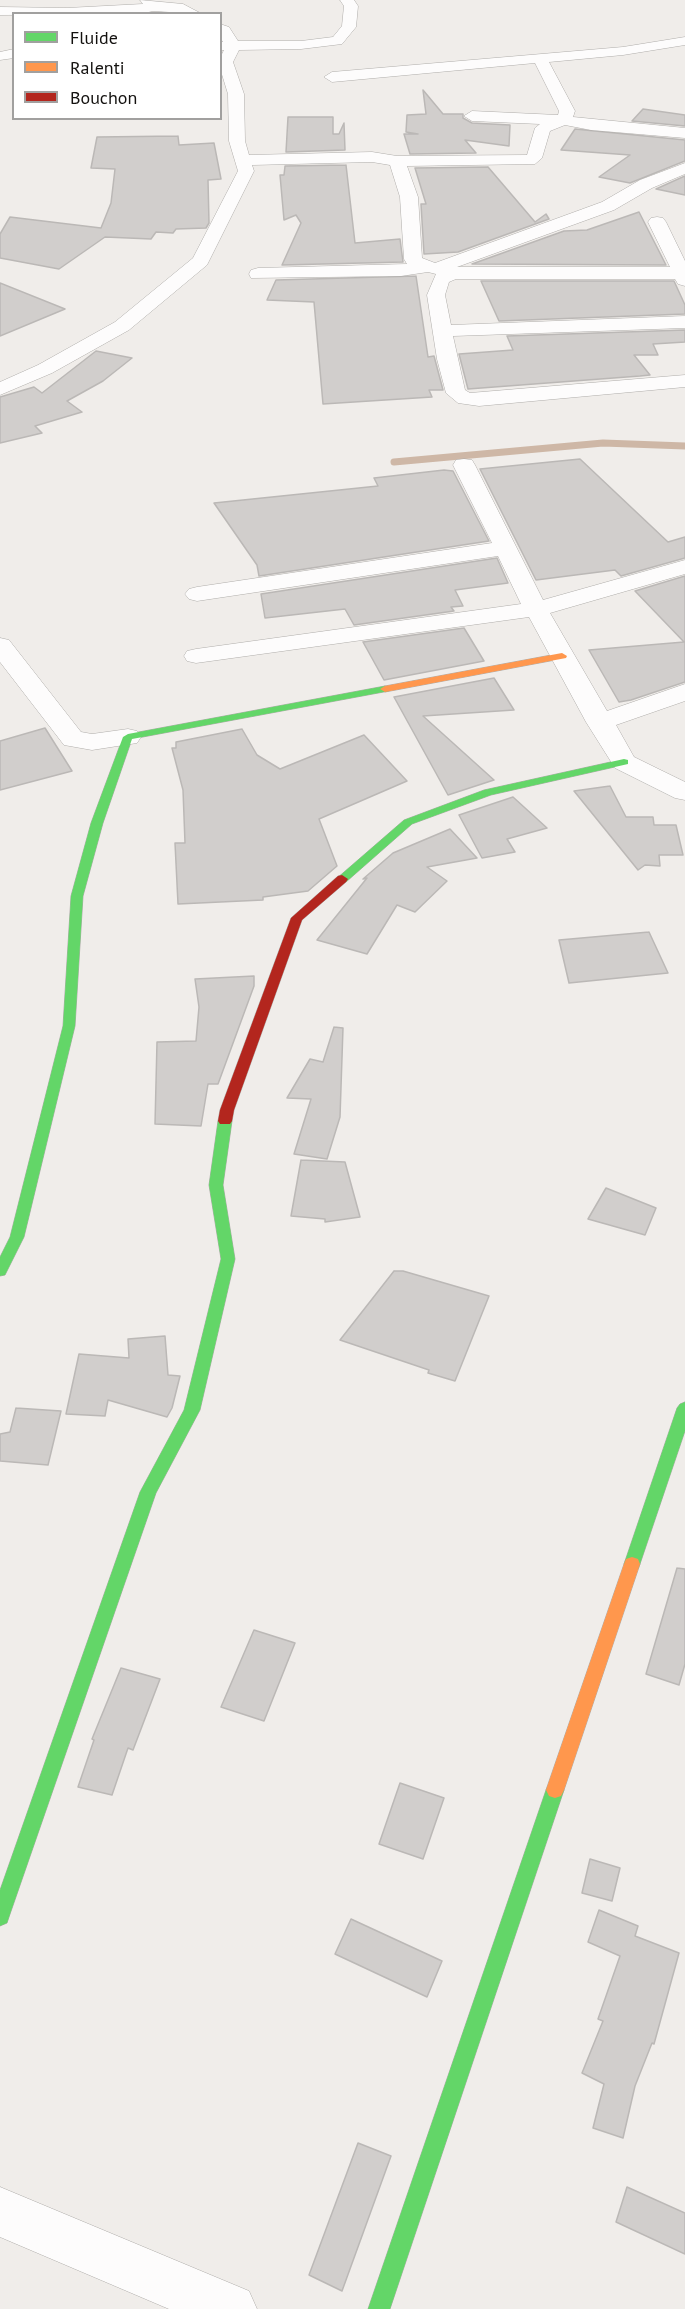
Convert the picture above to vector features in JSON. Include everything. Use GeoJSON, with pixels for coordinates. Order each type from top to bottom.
{"type":"FeatureCollection","features":[{"type":"Feature","properties":{"kind":"street"},"geometry":{"type":"LineString","coordinates":[[227,46],[301,45],[337,41],[349,27],[351,6],[347,0]]}},
{"type":"Feature","properties":{"kind":"street"},"geometry":{"type":"LineString","coordinates":[[0,11],[136,10],[150,4],[183,8],[191,12]]}},
{"type":"Feature","properties":{"kind":"street"},"geometry":{"type":"LineString","coordinates":[[0,389],[45,369],[122,326],[201,261],[246,171],[237,141],[236,94],[226,62],[227,46],[222,29]]}},
{"type":"Feature","properties":{"kind":"street"},"geometry":{"type":"LineString","coordinates":[[332,77],[623,51],[685,41]]}},
{"type":"Feature","properties":{"kind":"street"},"geometry":{"type":"LineString","coordinates":[[540,58],[567,111],[564,120]]}},
{"type":"Feature","properties":{"kind":"street"},"geometry":{"type":"LineString","coordinates":[[472,116],[564,120],[591,125],[685,133]]}},
{"type":"Feature","properties":{"kind":"street"},"geometry":{"type":"LineString","coordinates":[[242,160],[372,157],[397,161],[529,160],[534,158],[543,128],[564,120]]}},
{"type":"Feature","properties":{"kind":"street"},"geometry":{"type":"LineString","coordinates":[[397,161],[409,197],[413,259],[418,264],[439,270],[608,206],[646,184],[685,168]]}},
{"type":"Feature","properties":{"kind":"street"},"geometry":{"type":"LineString","coordinates":[[258,274],[439,270],[683,277],[657,222]]}},
{"type":"Feature","properties":{"kind":"street"},"geometry":{"type":"LineString","coordinates":[[439,270],[441,279],[436,295],[447,359],[456,393],[465,399],[479,400],[685,381]]}},
{"type":"Feature","properties":{"kind":"street"},"geometry":{"type":"LineString","coordinates":[[443,331],[685,322]]}},
{"type":"Feature","properties":{"kind":"street"},"geometry":{"type":"LineString","coordinates":[[464,465],[536,609],[624,762],[685,792]]}},
{"type":"Feature","properties":{"kind":"street"},"geometry":{"type":"LineString","coordinates":[[197,594],[506,548]]}},
{"type":"Feature","properties":{"kind":"street"},"geometry":{"type":"LineString","coordinates":[[196,656],[536,609],[685,567]]}},
{"type":"Feature","properties":{"kind":"street"},"geometry":{"type":"LineString","coordinates":[[0,645],[10,676],[73,739],[92,742],[562,656]]}},
{"type":"Feature","properties":{"kind":"street"},"geometry":{"type":"LineString","coordinates":[[599,722],[685,693]]}},
{"type":"Feature","properties":{"kind":"street"},"geometry":{"type":"LineString","coordinates":[[0,1270],[17,1237],[69,1026],[77,896],[98,823],[128,737]]}},
{"type":"Feature","properties":{"kind":"street"},"geometry":{"type":"LineString","coordinates":[[0,1917],[148,1492],[192,1410],[228,1259],[216,1185],[227,1110],[297,918],[408,822],[488,792],[624,762]]}},
{"type":"Feature","properties":{"kind":"street"},"geometry":{"type":"LineString","coordinates":[[379,2309],[685,1408]]}},
{"type":"Feature","properties":{"kind":"street"},"geometry":{"type":"LineString","coordinates":[[0,2212],[231,2309]]}},
{"type":"Feature","properties":{"kind":"building"},"geometry":{"type":"Polygon","coordinates":[[[423,90],[443,114],[463,114],[463,118],[472,123],[510,125],[509,146],[465,140],[476,153],[410,154],[404,134],[418,134],[406,132],[407,115],[426,114],[423,90]]]}},
{"type":"Feature","properties":{"kind":"building"},"geometry":{"type":"Polygon","coordinates":[[[643,109],[685,115],[685,126],[632,121],[643,109]]]}},
{"type":"Feature","properties":{"kind":"building"},"geometry":{"type":"Polygon","coordinates":[[[288,117],[333,117],[333,134],[339,134],[344,123],[345,150],[286,152],[288,117]]]}},
{"type":"Feature","properties":{"kind":"building"},"geometry":{"type":"Polygon","coordinates":[[[575,129],[685,140],[685,161],[630,183],[599,177],[630,155],[561,150],[575,129]]]}},
{"type":"Feature","properties":{"kind":"building"},"geometry":{"type":"Polygon","coordinates":[[[178,136],[179,145],[214,143],[221,179],[208,180],[209,223],[206,228],[176,229],[173,233],[156,232],[151,239],[105,237],[59,269],[0,258],[0,234],[10,217],[101,228],[111,203],[115,169],[91,168],[97,137],[178,136]]]}},
{"type":"Feature","properties":{"kind":"building"},"geometry":{"type":"Polygon","coordinates":[[[346,165],[355,243],[400,239],[403,262],[282,265],[301,223],[296,215],[284,220],[280,175],[284,175],[285,166],[346,165]]]}},
{"type":"Feature","properties":{"kind":"building"},"geometry":{"type":"Polygon","coordinates":[[[488,167],[535,222],[546,214],[549,219],[458,252],[424,254],[421,204],[426,204],[415,168],[488,167]]]}},
{"type":"Feature","properties":{"kind":"building"},"geometry":{"type":"Polygon","coordinates":[[[685,176],[685,195],[656,189],[685,176]]]}},
{"type":"Feature","properties":{"kind":"building"},"geometry":{"type":"Polygon","coordinates":[[[639,212],[666,265],[472,264],[564,231],[587,230],[639,212]]]}},
{"type":"Feature","properties":{"kind":"building"},"geometry":{"type":"Polygon","coordinates":[[[416,276],[428,357],[434,356],[443,390],[429,390],[432,397],[323,404],[314,302],[267,300],[276,280],[416,276]]]}},
{"type":"Feature","properties":{"kind":"building"},"geometry":{"type":"Polygon","coordinates":[[[481,281],[674,281],[685,305],[685,314],[499,321],[481,281]]]}},
{"type":"Feature","properties":{"kind":"building"},"geometry":{"type":"Polygon","coordinates":[[[0,283],[65,309],[0,336],[0,283]]]}},
{"type":"Feature","properties":{"kind":"building"},"geometry":{"type":"Polygon","coordinates":[[[685,330],[685,342],[653,344],[658,355],[634,355],[650,375],[468,389],[459,354],[513,350],[507,336],[685,330]]]}},
{"type":"Feature","properties":{"kind":"building"},"geometry":{"type":"Polygon","coordinates":[[[96,351],[132,358],[103,381],[67,401],[82,412],[35,426],[42,433],[0,443],[0,397],[34,387],[42,393],[96,351]]]}},
{"type":"Feature","properties":{"kind":"building"},"geometry":{"type":"Polygon","coordinates":[[[580,459],[668,542],[685,537],[685,558],[621,576],[615,570],[536,580],[480,469],[580,459]]]}},
{"type":"Feature","properties":{"kind":"building"},"geometry":{"type":"Polygon","coordinates":[[[453,471],[489,541],[259,576],[257,565],[214,503],[378,486],[374,478],[453,471]]]}},
{"type":"Feature","properties":{"kind":"building"},"geometry":{"type":"Polygon","coordinates":[[[497,558],[508,583],[455,590],[463,606],[451,607],[454,611],[354,625],[345,609],[265,618],[261,594],[497,558]]]}},
{"type":"Feature","properties":{"kind":"building"},"geometry":{"type":"Polygon","coordinates":[[[685,576],[685,682],[619,702],[589,650],[684,642],[635,591],[685,576]]]}},
{"type":"Feature","properties":{"kind":"building"},"geometry":{"type":"Polygon","coordinates":[[[464,628],[484,661],[384,680],[363,642],[464,628]]]}},
{"type":"Feature","properties":{"kind":"building"},"geometry":{"type":"Polygon","coordinates":[[[494,678],[514,710],[423,716],[494,780],[448,795],[394,697],[494,678]]]}},
{"type":"Feature","properties":{"kind":"building"},"geometry":{"type":"Polygon","coordinates":[[[45,728],[72,771],[0,790],[0,741],[45,728]]]}},
{"type":"Feature","properties":{"kind":"building"},"geometry":{"type":"Polygon","coordinates":[[[242,729],[257,755],[280,769],[364,735],[407,781],[319,819],[337,866],[308,891],[263,897],[263,900],[178,904],[175,843],[185,843],[183,790],[172,748],[176,748],[176,742],[242,729]]]}},
{"type":"Feature","properties":{"kind":"building"},"geometry":{"type":"Polygon","coordinates":[[[610,786],[626,817],[653,817],[654,825],[676,825],[683,855],[659,855],[660,866],[645,865],[638,870],[574,791],[610,786]]]}},
{"type":"Feature","properties":{"kind":"building"},"geometry":{"type":"Polygon","coordinates":[[[513,797],[547,828],[507,839],[515,852],[482,858],[459,815],[513,797]]]}},
{"type":"Feature","properties":{"kind":"building"},"geometry":{"type":"Polygon","coordinates":[[[450,829],[477,858],[427,867],[447,881],[415,912],[397,905],[367,954],[317,940],[367,878],[363,879],[393,853],[450,829]]]}},
{"type":"Feature","properties":{"kind":"building"},"geometry":{"type":"Polygon","coordinates":[[[649,932],[668,973],[569,983],[559,940],[649,932]]]}},
{"type":"Feature","properties":{"kind":"building"},"geometry":{"type":"Polygon","coordinates":[[[254,976],[254,986],[218,1084],[208,1084],[201,1126],[155,1124],[157,1042],[196,1041],[199,1007],[195,979],[254,976]]]}},
{"type":"Feature","properties":{"kind":"building"},"geometry":{"type":"Polygon","coordinates":[[[334,1027],[343,1028],[340,1117],[327,1159],[294,1154],[311,1099],[287,1098],[310,1059],[323,1062],[334,1027]]]}},
{"type":"Feature","properties":{"kind":"building"},"geometry":{"type":"Polygon","coordinates":[[[301,1160],[345,1162],[360,1217],[325,1222],[325,1219],[291,1216],[301,1160]]]}},
{"type":"Feature","properties":{"kind":"building"},"geometry":{"type":"Polygon","coordinates":[[[606,1188],[656,1208],[645,1235],[588,1219],[606,1188]]]}},
{"type":"Feature","properties":{"kind":"building"},"geometry":{"type":"Polygon","coordinates":[[[394,1271],[403,1271],[489,1296],[455,1381],[340,1340],[394,1271]]]}},
{"type":"Feature","properties":{"kind":"building"},"geometry":{"type":"Polygon","coordinates":[[[165,1336],[168,1375],[180,1376],[172,1408],[167,1417],[108,1400],[105,1416],[66,1414],[79,1354],[129,1358],[128,1339],[165,1336]]]}},
{"type":"Feature","properties":{"kind":"building"},"geometry":{"type":"Polygon","coordinates":[[[16,1408],[61,1411],[48,1465],[0,1461],[0,1434],[10,1432],[16,1408]]]}},
{"type":"Feature","properties":{"kind":"building"},"geometry":{"type":"Polygon","coordinates":[[[677,1568],[685,1569],[685,1664],[679,1685],[646,1674],[677,1568]]]}},
{"type":"Feature","properties":{"kind":"building"},"geometry":{"type":"Polygon","coordinates":[[[254,1630],[295,1643],[264,1721],[221,1707],[254,1630]]]}},
{"type":"Feature","properties":{"kind":"building"},"geometry":{"type":"Polygon","coordinates":[[[121,1668],[160,1679],[133,1750],[128,1748],[112,1795],[78,1787],[94,1740],[92,1739],[121,1668]]]}},
{"type":"Feature","properties":{"kind":"building"},"geometry":{"type":"Polygon","coordinates":[[[400,1783],[444,1798],[423,1859],[379,1844],[400,1783]]]}},
{"type":"Feature","properties":{"kind":"building"},"geometry":{"type":"Polygon","coordinates":[[[590,1859],[620,1868],[612,1901],[582,1893],[590,1859]]]}},
{"type":"Feature","properties":{"kind":"building"},"geometry":{"type":"Polygon","coordinates":[[[599,1910],[638,1926],[635,1936],[679,1953],[654,2044],[652,2043],[635,2086],[623,2138],[593,2128],[604,2084],[582,2073],[603,2021],[598,2019],[620,1956],[588,1942],[599,1910]]]}},
{"type":"Feature","properties":{"kind":"building"},"geometry":{"type":"Polygon","coordinates":[[[351,1919],[442,1961],[427,1997],[335,1954],[351,1919]]]}},
{"type":"Feature","properties":{"kind":"building"},"geometry":{"type":"Polygon","coordinates":[[[358,2143],[391,2156],[342,2291],[309,2275],[358,2143]]]}},
{"type":"Feature","properties":{"kind":"building"},"geometry":{"type":"Polygon","coordinates":[[[627,2187],[685,2213],[685,2254],[616,2222],[627,2187]]]}},
{"type":"Feature","properties":{"kind":"waterway"},"geometry":{"type":"LineString","coordinates":[[394,462],[603,443],[685,446]]}},
{"type":"Feature","properties":{"kind":"traffic: fast"},"geometry":{"type":"LineString","coordinates":[[0,1271],[17,1237],[69,1026],[77,896],[97,823],[128,737],[385,689]]}},
{"type":"Feature","properties":{"kind":"traffic: fast"},"geometry":{"type":"LineString","coordinates":[[342,879],[408,822],[488,792],[624,762]]}},
{"type":"Feature","properties":{"kind":"traffic: fast"},"geometry":{"type":"LineString","coordinates":[[0,1917],[148,1492],[192,1410],[228,1259],[216,1185],[225,1121]]}},
{"type":"Feature","properties":{"kind":"traffic: fast"},"geometry":{"type":"LineString","coordinates":[[632,1564],[685,1408]]}},
{"type":"Feature","properties":{"kind":"traffic: fast"},"geometry":{"type":"LineString","coordinates":[[379,2309],[555,1790]]}},
{"type":"Feature","properties":{"kind":"traffic: slow"},"geometry":{"type":"LineString","coordinates":[[385,689],[562,656]]}},
{"type":"Feature","properties":{"kind":"traffic: slow"},"geometry":{"type":"LineString","coordinates":[[555,1790],[632,1564]]}},
{"type":"Feature","properties":{"kind":"traffic: jam"},"geometry":{"type":"LineString","coordinates":[[225,1121],[297,918],[342,879]]}}]}
